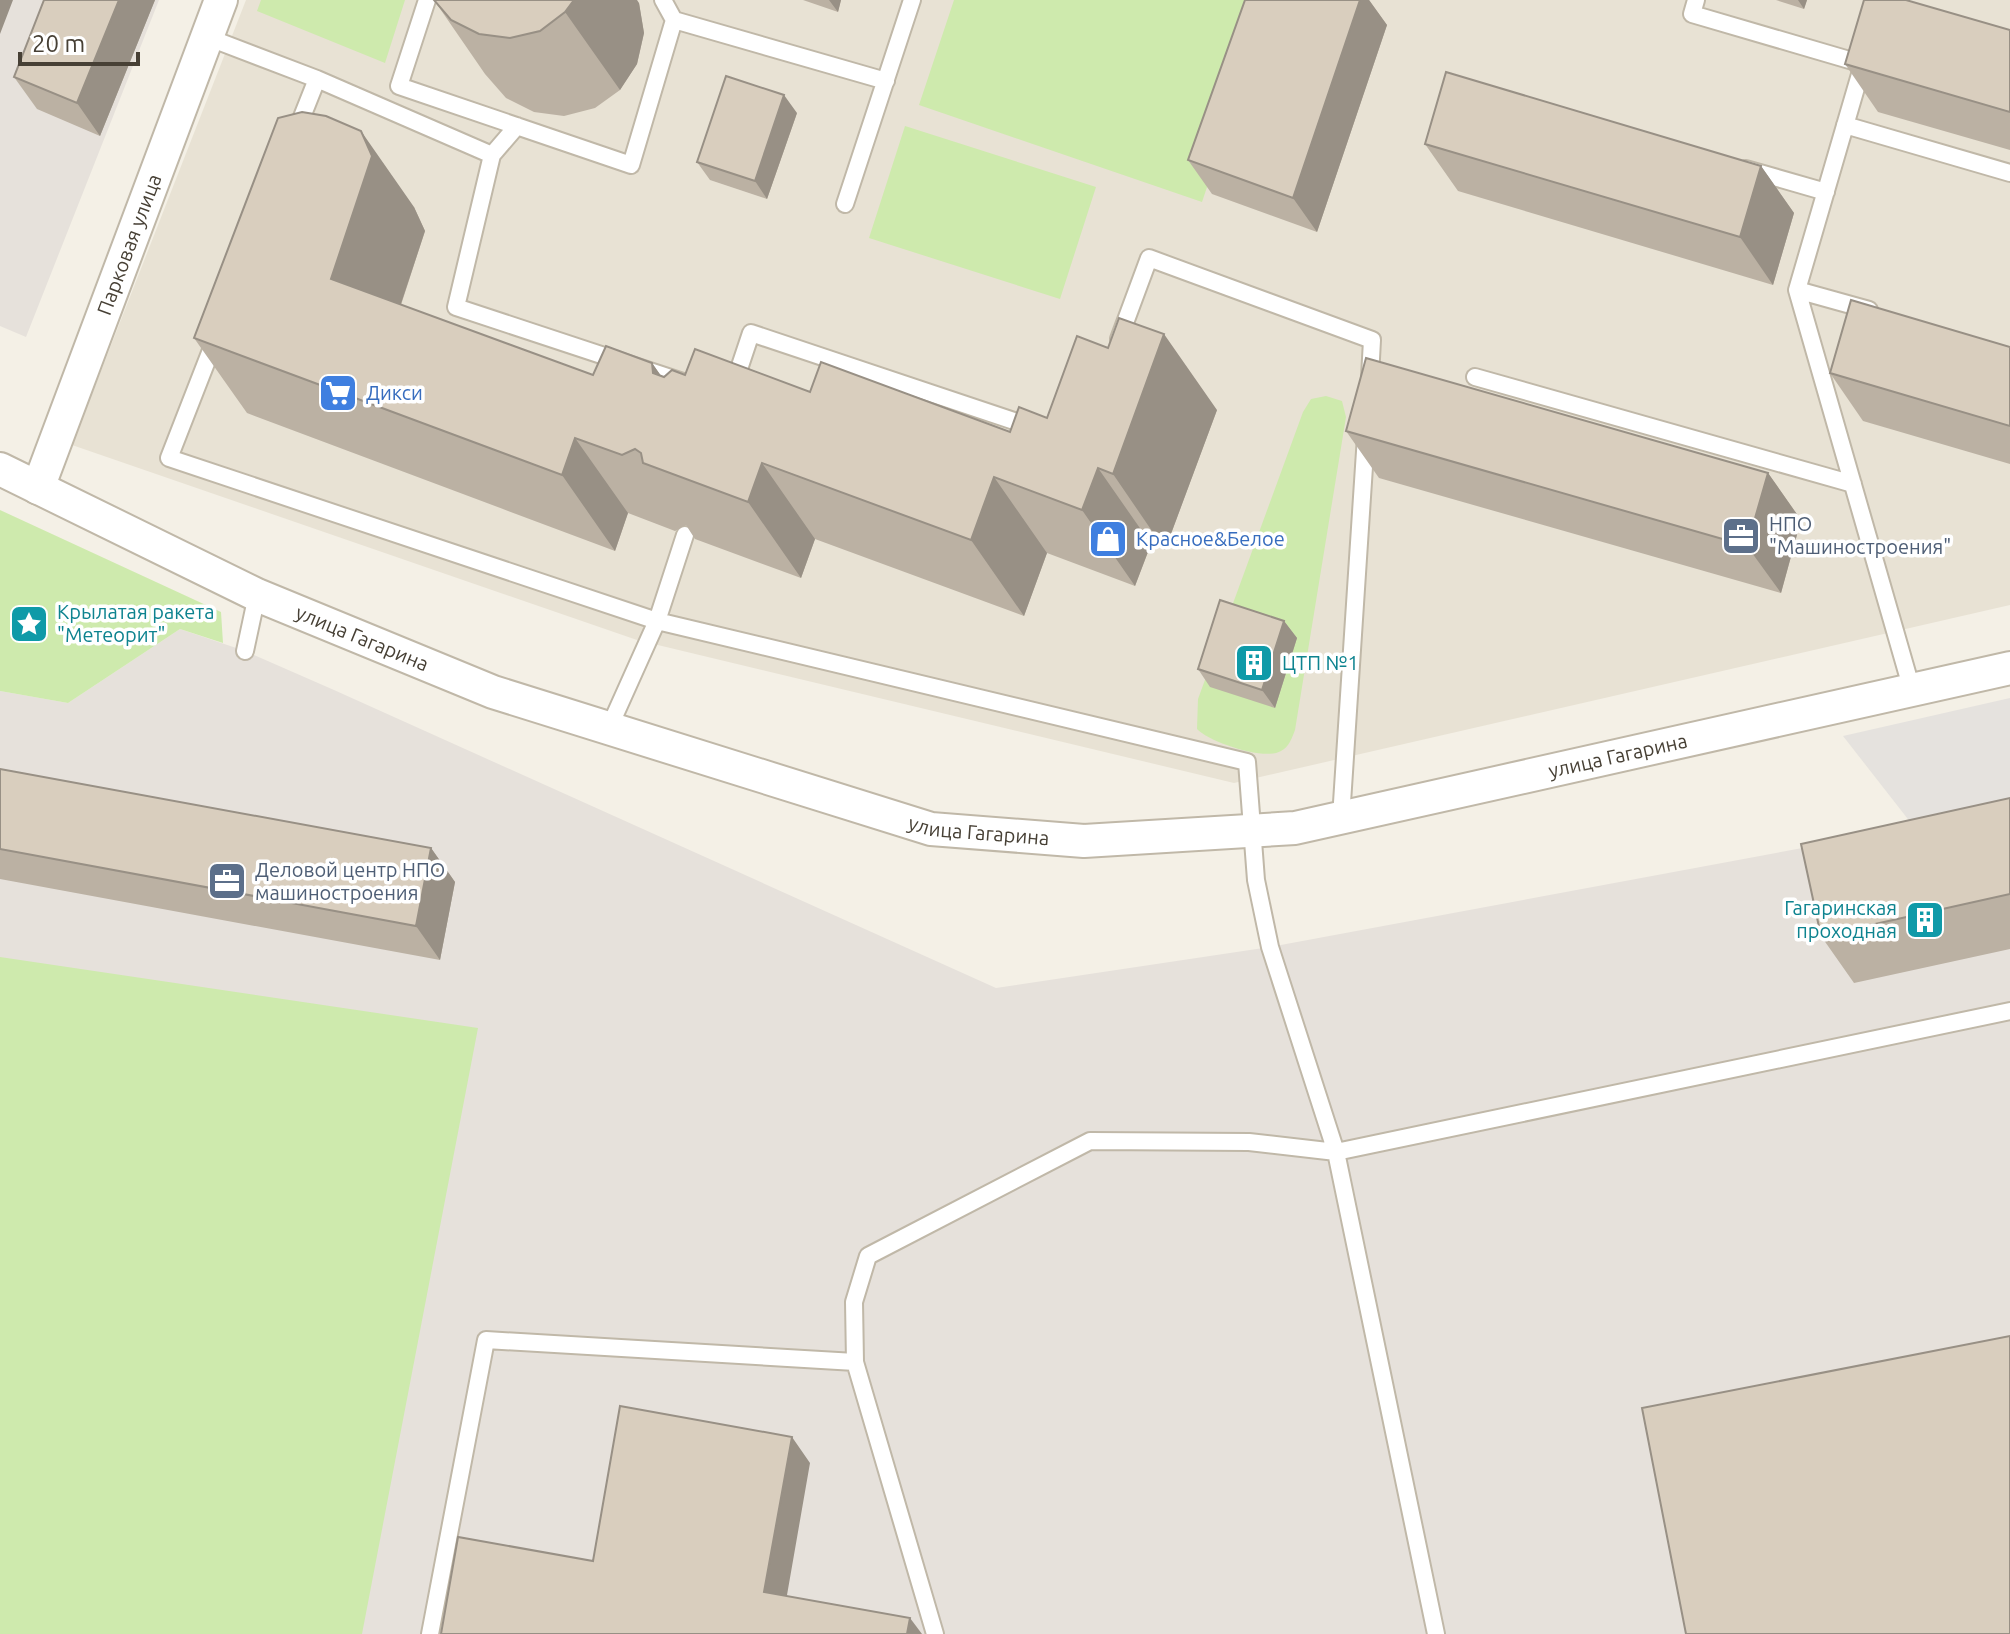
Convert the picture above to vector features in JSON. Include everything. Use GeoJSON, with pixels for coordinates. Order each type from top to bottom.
{"type":"FeatureCollection","features":[{"type":"Feature","properties":{"kind":"street","name":"Парковая улица"},"geometry":{"type":"LineString","coordinates":[[38,488],[221,0]]}},
{"type":"Feature","properties":{"kind":"street","name":"улица Гагарина"},"geometry":{"type":"LineString","coordinates":[[0,469],[257,595],[493,692],[931,829],[1084,841],[1255,833],[1341,818],[2010,668]]}},
{"type":"Feature","properties":{"kind":"lane"},"geometry":{"type":"LineString","coordinates":[[427,0],[399,86],[631,165],[674,20]]}},
{"type":"Feature","properties":{"kind":"lane"},"geometry":{"type":"LineString","coordinates":[[663,0],[674,20],[886,81]]}},
{"type":"Feature","properties":{"kind":"lane"},"geometry":{"type":"LineString","coordinates":[[845,204],[912,0]]}},
{"type":"Feature","properties":{"kind":"lane"},"geometry":{"type":"LineString","coordinates":[[1696,0],[1692,14],[1863,64],[1797,290],[1912,690]]}},
{"type":"Feature","properties":{"kind":"lane"},"geometry":{"type":"LineString","coordinates":[[207,37],[317,79],[492,155]]}},
{"type":"Feature","properties":{"kind":"lane"},"geometry":{"type":"LineString","coordinates":[[288,151],[317,79]]}},
{"type":"Feature","properties":{"kind":"lane"},"geometry":{"type":"LineString","coordinates":[[1845,125],[2010,173]]}},
{"type":"Feature","properties":{"kind":"lane"},"geometry":{"type":"LineString","coordinates":[[517,126],[492,155],[456,307],[730,398],[751,333],[1050,434]]}},
{"type":"Feature","properties":{"kind":"lane"},"geometry":{"type":"LineString","coordinates":[[1736,166],[1826,192]]}},
{"type":"Feature","properties":{"kind":"lane"},"geometry":{"type":"LineString","coordinates":[[1112,358],[1149,258],[1372,340],[1369,387]]}},
{"type":"Feature","properties":{"kind":"lane"},"geometry":{"type":"LineString","coordinates":[[1797,290],[1888,316]]}},
{"type":"Feature","properties":{"kind":"lane"},"geometry":{"type":"LineString","coordinates":[[220,326],[169,458],[657,621],[1247,762],[1255,833],[1256,880],[1270,947],[1336,1152],[1436,1634]]}},
{"type":"Feature","properties":{"kind":"lane"},"geometry":{"type":"LineString","coordinates":[[1475,377],[1853,484]]}},
{"type":"Feature","properties":{"kind":"lane"},"geometry":{"type":"LineString","coordinates":[[1341,818],[1367,418]]}},
{"type":"Feature","properties":{"kind":"lane"},"geometry":{"type":"LineString","coordinates":[[609,728],[657,621],[685,535]]}},
{"type":"Feature","properties":{"kind":"lane"},"geometry":{"type":"LineString","coordinates":[[245,651],[257,595]]}},
{"type":"Feature","properties":{"kind":"lane"},"geometry":{"type":"LineString","coordinates":[[935,1634],[855,1362],[854,1302],[868,1256],[1090,1141],[1249,1142],[1336,1152],[2010,1011]]}},
{"type":"Feature","properties":{"kind":"lane"},"geometry":{"type":"LineString","coordinates":[[430,1634],[486,1340],[855,1362]]}},
{"type":"Feature","properties":{"kind":"shaded area"},"geometry":{"type":"Polygon","coordinates":[[[0,0],[159,0],[26,337],[0,326],[0,0]]]}},
{"type":"Feature","properties":{"kind":"shaded area"},"geometry":{"type":"Polygon","coordinates":[[[246,0],[2010,0],[2010,605],[1234,783],[637,640],[72,445],[246,0]]]}},
{"type":"Feature","properties":{"kind":"shaded area"},"geometry":{"type":"Polygon","coordinates":[[[180,629],[245,651],[334,690],[996,988],[1270,947],[1835,842],[2010,853],[2010,1634],[0,1634],[0,691],[68,703],[180,629]]]}},
{"type":"Feature","properties":{"kind":"shaded area"},"geometry":{"type":"Polygon","coordinates":[[[2010,698],[2010,816],[1918,832],[1843,736],[2010,698]]]}},
{"type":"Feature","properties":{"kind":"green space"},"geometry":{"type":"Polygon","coordinates":[[[261,0],[405,0],[385,63],[257,11],[261,0]]]}},
{"type":"Feature","properties":{"kind":"green space"},"geometry":{"type":"Polygon","coordinates":[[[954,0],[1270,0],[1202,202],[919,105],[954,0]]]}},
{"type":"Feature","properties":{"kind":"green space"},"geometry":{"type":"Polygon","coordinates":[[[905,126],[1096,187],[1060,299],[869,238],[905,126]]]}},
{"type":"Feature","properties":{"kind":"green space"},"geometry":{"type":"Polygon","coordinates":[[[1326,396],[1342,401],[1346,417],[1295,730],[1288,745],[1281,751],[1251,752],[1213,739],[1197,729],[1198,699],[1303,412],[1311,399],[1326,396]]]}},
{"type":"Feature","properties":{"kind":"green space"},"geometry":{"type":"Polygon","coordinates":[[[0,510],[221,612],[223,643],[180,629],[68,703],[0,691],[0,510]]]}},
{"type":"Feature","properties":{"kind":"green space"},"geometry":{"type":"Polygon","coordinates":[[[0,957],[478,1028],[362,1634],[0,1634],[0,957]]]}},
{"type":"Feature","properties":{"kind":"building"},"geometry":{"type":"Polygon","coordinates":[[[44,0],[119,0],[77,103],[14,77],[44,0]]]}},
{"type":"Feature","properties":{"kind":"building"},"geometry":{"type":"Polygon","coordinates":[[[434,0],[574,0],[565,12],[540,31],[510,38],[479,34],[451,20],[434,0]]]}},
{"type":"Feature","properties":{"kind":"building"},"geometry":{"type":"Polygon","coordinates":[[[1245,0],[1360,0],[1293,198],[1188,160],[1245,0]]]}},
{"type":"Feature","properties":{"kind":"building"},"geometry":{"type":"Polygon","coordinates":[[[1864,0],[1906,0],[2010,30],[2010,112],[1845,64],[1864,0]]]}},
{"type":"Feature","properties":{"kind":"building"},"geometry":{"type":"Polygon","coordinates":[[[1446,72],[1761,166],[1740,237],[1425,144],[1446,72]]]}},
{"type":"Feature","properties":{"kind":"building"},"geometry":{"type":"Polygon","coordinates":[[[726,76],[784,95],[755,181],[697,162],[726,76]]]}},
{"type":"Feature","properties":{"kind":"building"},"geometry":{"type":"Polygon","coordinates":[[[302,112],[326,116],[361,131],[372,156],[331,279],[593,375],[606,346],[652,363],[653,373],[664,377],[672,370],[685,375],[695,349],[810,392],[821,362],[1010,432],[1019,407],[1047,418],[1077,336],[1108,348],[1119,318],[1164,334],[1113,474],[1098,468],[1082,510],[994,477],[971,540],[762,463],[748,502],[643,463],[641,453],[635,449],[622,455],[575,438],[562,475],[194,338],[278,118],[302,112]]]}},
{"type":"Feature","properties":{"kind":"building"},"geometry":{"type":"Polygon","coordinates":[[[1851,300],[2010,347],[2010,426],[1830,373],[1851,300]]]}},
{"type":"Feature","properties":{"kind":"building"},"geometry":{"type":"Polygon","coordinates":[[[1366,358],[1768,473],[1747,546],[1346,431],[1366,358]]]}},
{"type":"Feature","properties":{"kind":"building","name":"ЦТП №1"},"geometry":{"type":"Polygon","coordinates":[[[1220,600],[1284,621],[1262,690],[1198,669],[1220,600]]]}},
{"type":"Feature","properties":{"kind":"building"},"geometry":{"type":"Polygon","coordinates":[[[0,769],[431,848],[416,926],[0,849],[0,769]]]}},
{"type":"Feature","properties":{"kind":"building"},"geometry":{"type":"Polygon","coordinates":[[[2010,798],[2010,894],[1821,936],[1801,844],[2010,798]]]}},
{"type":"Feature","properties":{"kind":"building"},"geometry":{"type":"Polygon","coordinates":[[[2010,1336],[2010,1634],[1686,1634],[1642,1408],[2010,1336]]]}},
{"type":"Feature","properties":{"kind":"building"},"geometry":{"type":"Polygon","coordinates":[[[620,1406],[792,1437],[764,1592],[910,1618],[907,1634],[441,1634],[458,1537],[593,1561],[620,1406]]]}},
{"type":"Feature","properties":{"kind":"place","name":"Дикси"},"geometry":{"type":"Point","coordinates":[338,393]}},
{"type":"Feature","properties":{"kind":"place","name":"НПО \"Машиностроения\""},"geometry":{"type":"Point","coordinates":[1741,536]}},
{"type":"Feature","properties":{"kind":"place","name":"Красное&Белое"},"geometry":{"type":"Point","coordinates":[1108,539]}},
{"type":"Feature","properties":{"kind":"place","name":"Крылатая ракета \"Метеорит\""},"geometry":{"type":"Point","coordinates":[29,624]}},
{"type":"Feature","properties":{"kind":"place","name":"ЦТП №1"},"geometry":{"type":"Point","coordinates":[1254,663]}},
{"type":"Feature","properties":{"kind":"place","name":"Деловой центр НПО машиностроения"},"geometry":{"type":"Point","coordinates":[227,881]}},
{"type":"Feature","properties":{"kind":"place","name":"Гагаринская проходная"},"geometry":{"type":"Point","coordinates":[1925,920]}}]}
